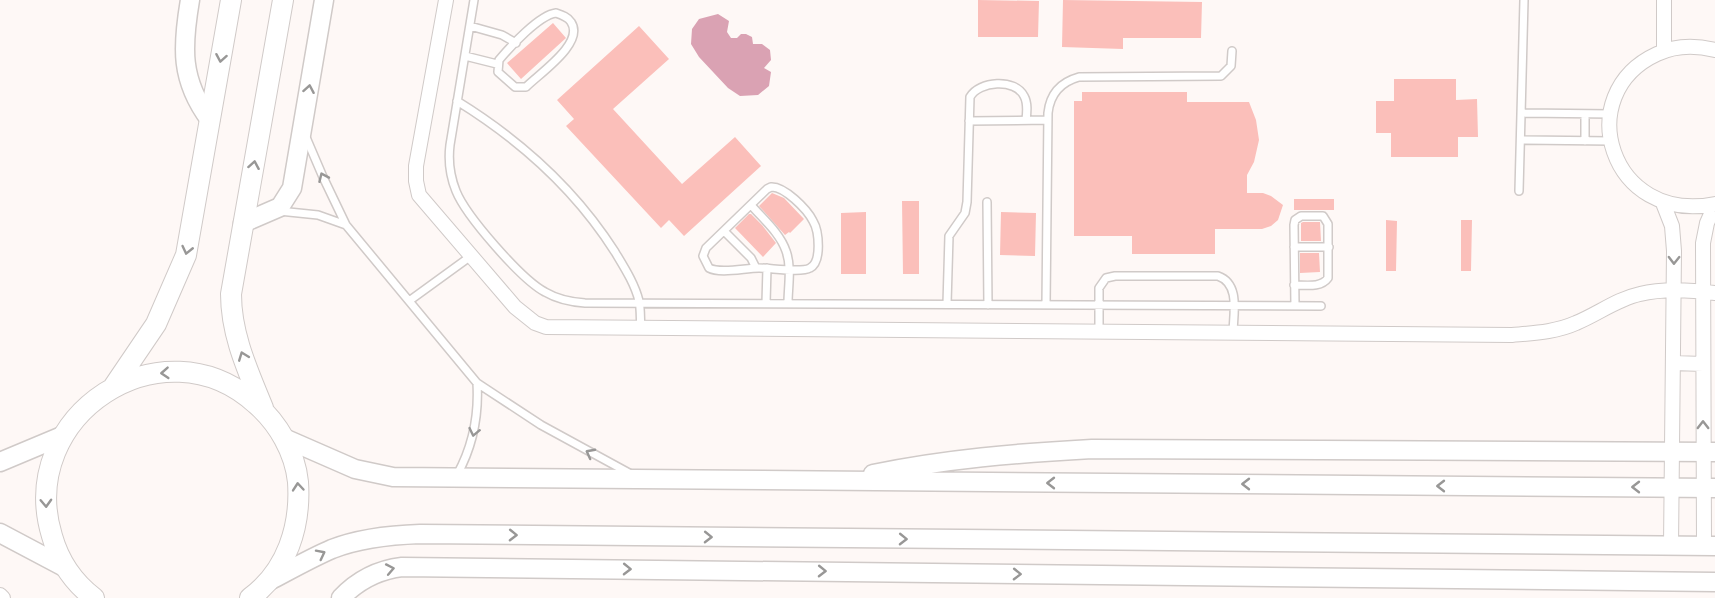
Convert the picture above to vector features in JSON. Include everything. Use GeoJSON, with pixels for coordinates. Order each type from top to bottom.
{"type":"FeatureCollection","features":[{"type":"Feature","properties":{"kind":"main road"},"geometry":{"type":"LineString","coordinates":[[190,0],[184,40],[185,64],[191,88],[210,120]]}},
{"type":"Feature","properties":{"kind":"main road"},"geometry":{"type":"LineString","coordinates":[[114,386],[156,324],[186,255],[231,0]]}},
{"type":"Feature","properties":{"kind":"main road"},"geometry":{"type":"LineString","coordinates":[[250,598],[269,580],[290,548],[297,525],[299,501],[297,477],[291,454],[284,438],[264,411],[236,339],[232,317],[233,278],[284,0]]}},
{"type":"Feature","properties":{"kind":"main road"},"geometry":{"type":"LineString","coordinates":[[243,223],[274,212],[285,202],[292,188],[324,0]]}},
{"type":"Feature","properties":{"kind":"main road"},"geometry":{"type":"LineString","coordinates":[[73,582],[51,536],[45,503],[52,459],[62,436],[76,416],[114,386],[137,377],[161,373],[200,375],[219,381],[237,390],[264,411]]}},
{"type":"Feature","properties":{"kind":"main road"},"geometry":{"type":"LineString","coordinates":[[0,462],[62,436]]}},
{"type":"Feature","properties":{"kind":"main road"},"geometry":{"type":"LineString","coordinates":[[284,438],[368,473],[393,477],[1709,488]]}},
{"type":"Feature","properties":{"kind":"main road"},"geometry":{"type":"LineString","coordinates":[[838,482],[939,462],[1092,449],[1709,452]]}},
{"type":"Feature","properties":{"kind":"main road"},"geometry":{"type":"LineString","coordinates":[[0,533],[94,598]]}},
{"type":"Feature","properties":{"kind":"main road"},"geometry":{"type":"LineString","coordinates":[[269,580],[333,549],[376,537],[420,534],[1709,546]]}},
{"type":"Feature","properties":{"kind":"main road"},"geometry":{"type":"LineString","coordinates":[[589,568],[590,536]]}},
{"type":"Feature","properties":{"kind":"main road"},"geometry":{"type":"LineString","coordinates":[[341,598],[349,589],[369,576],[402,567],[1715,582]]}},
{"type":"Feature","properties":{"kind":"street"},"geometry":{"type":"LineString","coordinates":[[446,0],[416,166],[419,195],[515,307],[535,323],[559,328],[1465,336],[1536,333],[1573,325],[1639,294],[1674,290],[1709,292]]}},
{"type":"Feature","properties":{"kind":"street"},"geometry":{"type":"LineString","coordinates":[[1664,0],[1664,51]]}},
{"type":"Feature","properties":{"kind":"street"},"geometry":{"type":"LineString","coordinates":[[1715,50],[1685,46],[1664,51],[1639,65],[1617,93],[1611,114],[1611,141],[1616,157],[1624,172],[1635,185],[1648,196],[1663,203],[1680,207],[1715,204]]}},
{"type":"Feature","properties":{"kind":"street"},"geometry":{"type":"LineString","coordinates":[[1663,203],[1674,238],[1671,546]]}},
{"type":"Feature","properties":{"kind":"street"},"geometry":{"type":"LineString","coordinates":[[1709,546],[1709,452],[1703,364],[1709,292],[1704,233],[1715,204]]}},
{"type":"Feature","properties":{"kind":"street"},"geometry":{"type":"LineString","coordinates":[[1673,363],[1703,364]]}},
{"type":"Feature","properties":{"kind":"lane"},"geometry":{"type":"LineString","coordinates":[[474,0],[449,154],[454,187],[478,224],[526,279],[553,296],[574,302],[639,303],[1321,306]]}},
{"type":"Feature","properties":{"kind":"lane"},"geometry":{"type":"LineString","coordinates":[[1519,191],[1524,0]]}},
{"type":"Feature","properties":{"kind":"lane"},"geometry":{"type":"LineString","coordinates":[[556,13],[566,17],[573,26],[574,37],[569,47],[526,87],[512,86],[498,72],[497,64],[501,57],[540,19],[550,14],[556,13]]}},
{"type":"Feature","properties":{"kind":"lane"},"geometry":{"type":"LineString","coordinates":[[470,26],[502,35],[516,43]]}},
{"type":"Feature","properties":{"kind":"lane"},"geometry":{"type":"LineString","coordinates":[[1046,305],[1048,120],[1049,106],[1055,92],[1072,79],[1086,76],[1215,77],[1229,70],[1232,51]]}},
{"type":"Feature","properties":{"kind":"lane"},"geometry":{"type":"LineString","coordinates":[[465,56],[497,64]]}},
{"type":"Feature","properties":{"kind":"lane"},"geometry":{"type":"LineString","coordinates":[[947,304],[949,236],[965,213],[967,202],[970,97],[976,88],[987,85],[1008,85],[1019,89],[1026,99],[1026,120]]}},
{"type":"Feature","properties":{"kind":"lane"},"geometry":{"type":"LineString","coordinates":[[457,101],[525,149],[573,197],[601,232],[633,285],[639,303],[641,329]]}},
{"type":"Feature","properties":{"kind":"lane"},"geometry":{"type":"LineString","coordinates":[[1521,113],[1611,114]]}},
{"type":"Feature","properties":{"kind":"lane"},"geometry":{"type":"LineString","coordinates":[[1585,114],[1585,141]]}},
{"type":"Feature","properties":{"kind":"lane"},"geometry":{"type":"LineString","coordinates":[[969,121],[1048,120]]}},
{"type":"Feature","properties":{"kind":"lane"},"geometry":{"type":"LineString","coordinates":[[303,128],[346,225],[477,383],[549,430],[642,480]]}},
{"type":"Feature","properties":{"kind":"lane"},"geometry":{"type":"LineString","coordinates":[[1521,140],[1611,141]]}},
{"type":"Feature","properties":{"kind":"lane"},"geometry":{"type":"LineString","coordinates":[[780,188],[806,212],[814,222],[817,234],[817,256],[814,265],[807,270],[756,268],[717,271],[706,265],[703,256],[706,248],[750,205],[767,189],[780,188]]}},
{"type":"Feature","properties":{"kind":"lane"},"geometry":{"type":"LineString","coordinates":[[987,202],[988,304]]}},
{"type":"Feature","properties":{"kind":"lane"},"geometry":{"type":"LineString","coordinates":[[750,205],[780,239],[788,256],[788,303]]}},
{"type":"Feature","properties":{"kind":"lane"},"geometry":{"type":"LineString","coordinates":[[274,212],[318,215],[346,225]]}},
{"type":"Feature","properties":{"kind":"lane"},"geometry":{"type":"LineString","coordinates":[[1294,285],[1319,285],[1327,281],[1329,275],[1327,219],[1321,216],[1303,215],[1296,218],[1294,223],[1294,285],[1295,306]]}},
{"type":"Feature","properties":{"kind":"lane"},"geometry":{"type":"LineString","coordinates":[[724,231],[747,254],[756,268]]}},
{"type":"Feature","properties":{"kind":"lane"},"geometry":{"type":"LineString","coordinates":[[1294,247],[1329,247]]}},
{"type":"Feature","properties":{"kind":"lane"},"geometry":{"type":"LineString","coordinates":[[409,301],[471,256]]}},
{"type":"Feature","properties":{"kind":"lane"},"geometry":{"type":"LineString","coordinates":[[766,303],[767,268]]}},
{"type":"Feature","properties":{"kind":"lane"},"geometry":{"type":"LineString","coordinates":[[1099,333],[1101,284],[1110,276],[1218,276],[1226,280],[1233,292],[1233,334]]}},
{"type":"Feature","properties":{"kind":"lane"},"geometry":{"type":"LineString","coordinates":[[455,478],[472,439],[477,411],[477,383]]}},
{"type":"Feature","properties":{"kind":"shaded area"},"geometry":{"type":"Polygon","coordinates":[[[718,14],[729,21],[727,32],[731,38],[746,34],[752,37],[753,44],[762,44],[770,50],[771,60],[764,68],[771,72],[769,86],[758,95],[740,96],[728,88],[699,57],[691,44],[692,29],[699,19],[718,14]]]}},
{"type":"Feature","properties":{"kind":"building"},"geometry":{"type":"Polygon","coordinates":[[[978,0],[1039,1],[1038,37],[978,37],[978,0]]]}},
{"type":"Feature","properties":{"kind":"building"},"geometry":{"type":"Polygon","coordinates":[[[1063,0],[1202,2],[1201,38],[1123,38],[1123,49],[1062,47],[1063,0]]]}},
{"type":"Feature","properties":{"kind":"building"},"geometry":{"type":"Polygon","coordinates":[[[553,23],[566,38],[521,79],[507,63],[553,23]]]}},
{"type":"Feature","properties":{"kind":"building"},"geometry":{"type":"Polygon","coordinates":[[[639,26],[669,59],[613,109],[682,184],[735,137],[761,166],[684,236],[669,220],[661,228],[566,126],[574,119],[557,100],[639,26]]]}},
{"type":"Feature","properties":{"kind":"building"},"geometry":{"type":"Polygon","coordinates":[[[1394,79],[1456,79],[1456,100],[1477,99],[1478,137],[1458,137],[1458,157],[1391,157],[1391,133],[1376,133],[1376,101],[1394,101],[1394,79]]]}},
{"type":"Feature","properties":{"kind":"building"},"geometry":{"type":"Polygon","coordinates":[[[1082,92],[1187,92],[1187,102],[1249,102],[1256,120],[1259,140],[1254,162],[1247,175],[1247,193],[1263,193],[1283,205],[1278,220],[1262,229],[1215,229],[1215,254],[1132,254],[1132,236],[1074,236],[1074,101],[1082,101],[1082,92]]]}},
{"type":"Feature","properties":{"kind":"building"},"geometry":{"type":"Polygon","coordinates":[[[772,193],[784,198],[804,219],[785,235],[759,206],[772,193]]]}},
{"type":"Feature","properties":{"kind":"building"},"geometry":{"type":"Polygon","coordinates":[[[1294,199],[1334,199],[1334,210],[1294,210],[1294,199]]]}},
{"type":"Feature","properties":{"kind":"building"},"geometry":{"type":"Polygon","coordinates":[[[902,201],[919,201],[919,274],[903,274],[902,201]]]}},
{"type":"Feature","properties":{"kind":"building"},"geometry":{"type":"Polygon","coordinates":[[[866,212],[866,274],[841,274],[841,213],[866,212]]]}},
{"type":"Feature","properties":{"kind":"building"},"geometry":{"type":"Polygon","coordinates":[[[1001,212],[1036,213],[1035,256],[1000,255],[1001,212]]]}},
{"type":"Feature","properties":{"kind":"building"},"geometry":{"type":"Polygon","coordinates":[[[749,214],[762,225],[776,243],[763,257],[735,228],[749,214]]]}},
{"type":"Feature","properties":{"kind":"building"},"geometry":{"type":"Polygon","coordinates":[[[1386,220],[1397,221],[1396,271],[1386,271],[1386,220]]]}},
{"type":"Feature","properties":{"kind":"building"},"geometry":{"type":"Polygon","coordinates":[[[1461,220],[1472,220],[1471,271],[1461,271],[1461,220]]]}},
{"type":"Feature","properties":{"kind":"building"},"geometry":{"type":"Polygon","coordinates":[[[1320,222],[1321,241],[1301,241],[1301,223],[1320,222]]]}},
{"type":"Feature","properties":{"kind":"building"},"geometry":{"type":"Polygon","coordinates":[[[1300,253],[1319,253],[1320,272],[1300,273],[1300,253]]]}}]}
